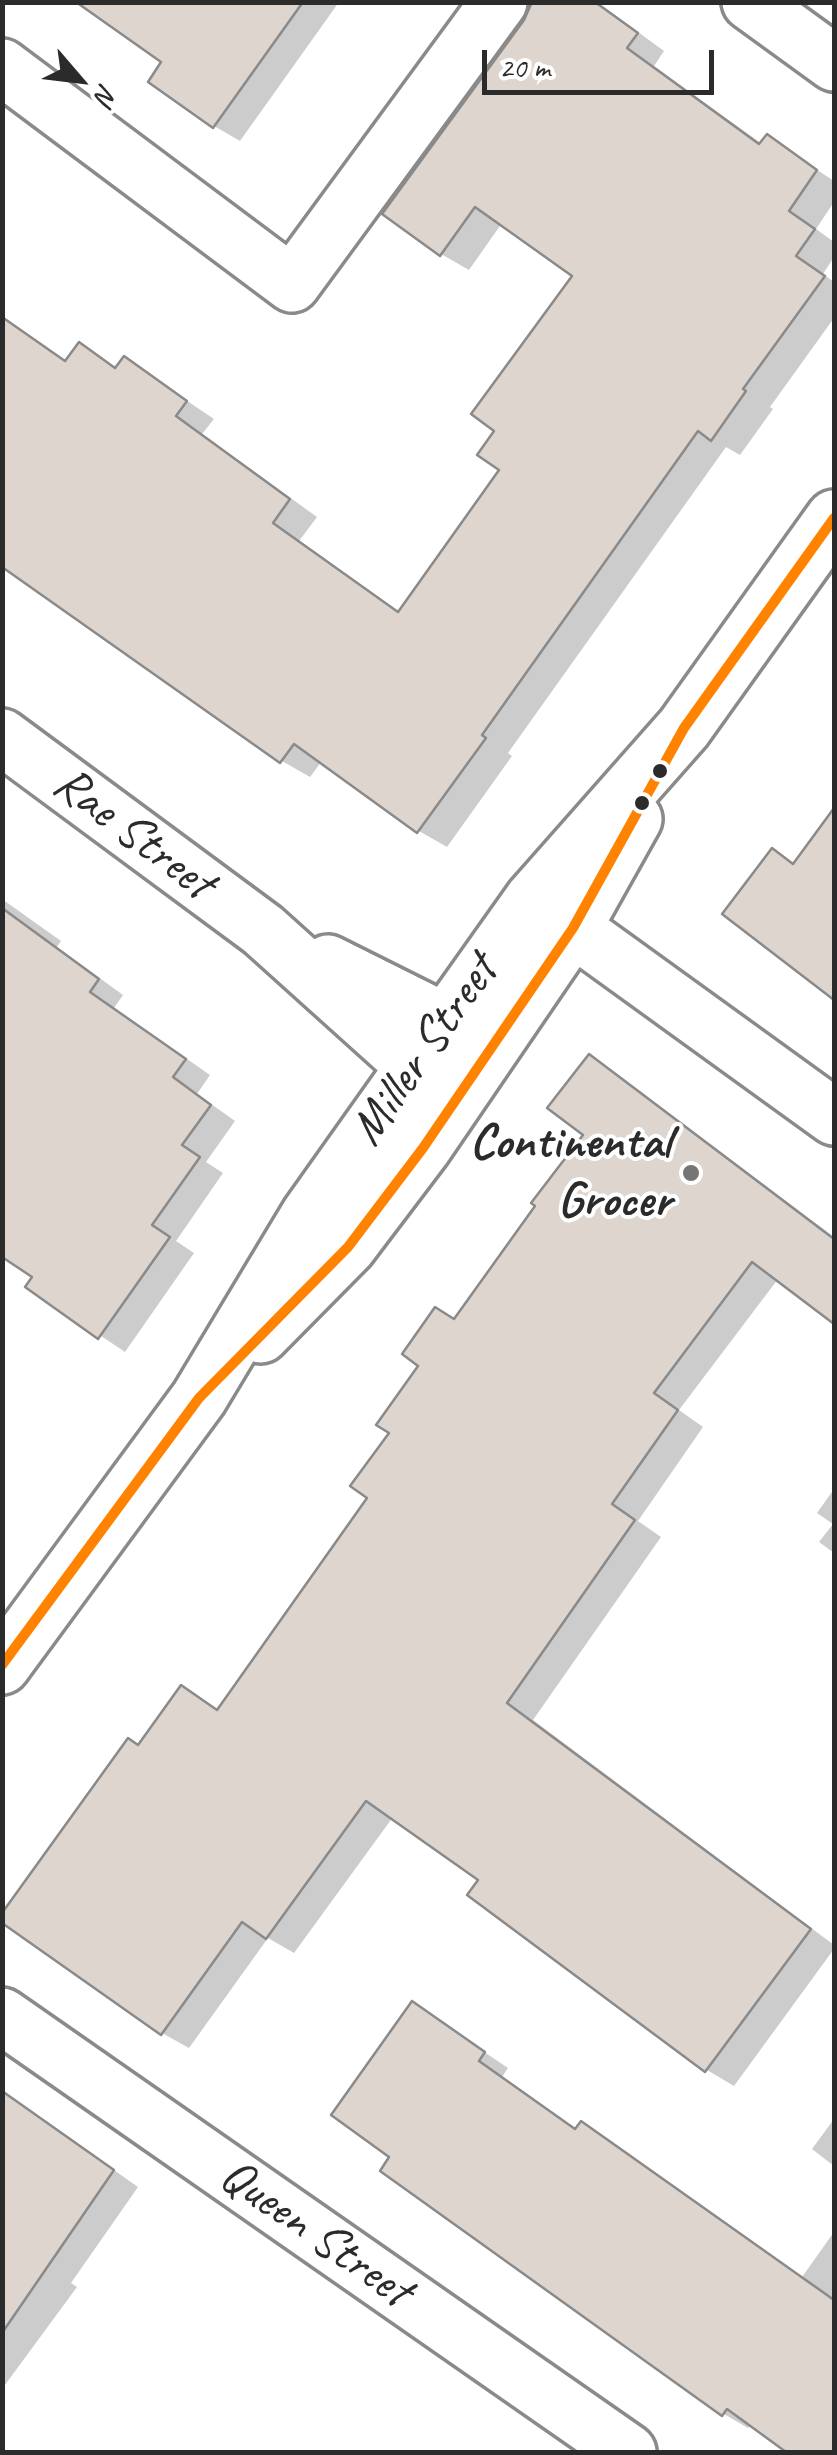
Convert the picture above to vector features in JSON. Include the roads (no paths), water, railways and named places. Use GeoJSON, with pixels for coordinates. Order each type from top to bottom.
{"type":"FeatureCollection","features":[{"type":"Feature","properties":{"kind":"street"},"geometry":{"type":"LineString","coordinates":[[2,67],[292,284],[499,2]]}},
{"type":"Feature","properties":{"kind":"street"},"geometry":{"type":"LineString","coordinates":[[750,2],[834,63]]}},
{"type":"Feature","properties":{"kind":"street","name":"Miller Street"},"geometry":{"type":"LineString","coordinates":[[199,1398],[348,1248],[457,1098],[467,1037],[834,518]]}},
{"type":"Feature","properties":{"kind":"street","name":"Rae Street"},"geometry":{"type":"LineString","coordinates":[[2,737],[263,930],[414,1066],[457,1098]]}},
{"type":"Feature","properties":{"kind":"street"},"geometry":{"type":"LineString","coordinates":[[553,914],[834,1117]]}},
{"type":"Feature","properties":{"kind":"street","name":"Rae Street"},"geometry":{"type":"LineString","coordinates":[[263,930],[467,1037]]}},
{"type":"Feature","properties":{"kind":"street","name":"Miller Street"},"geometry":{"type":"LineString","coordinates":[[2,1666],[199,1398],[309,1215],[414,1066],[467,1037]]}},
{"type":"Feature","properties":{"kind":"street","name":"Queen Street"},"geometry":{"type":"LineString","coordinates":[[2,2016],[628,2452]]}},
{"type":"Feature","properties":{"kind":"place","name":"Continental Grocer"},"geometry":{"type":"Point","coordinates":[691,1173]}}]}
